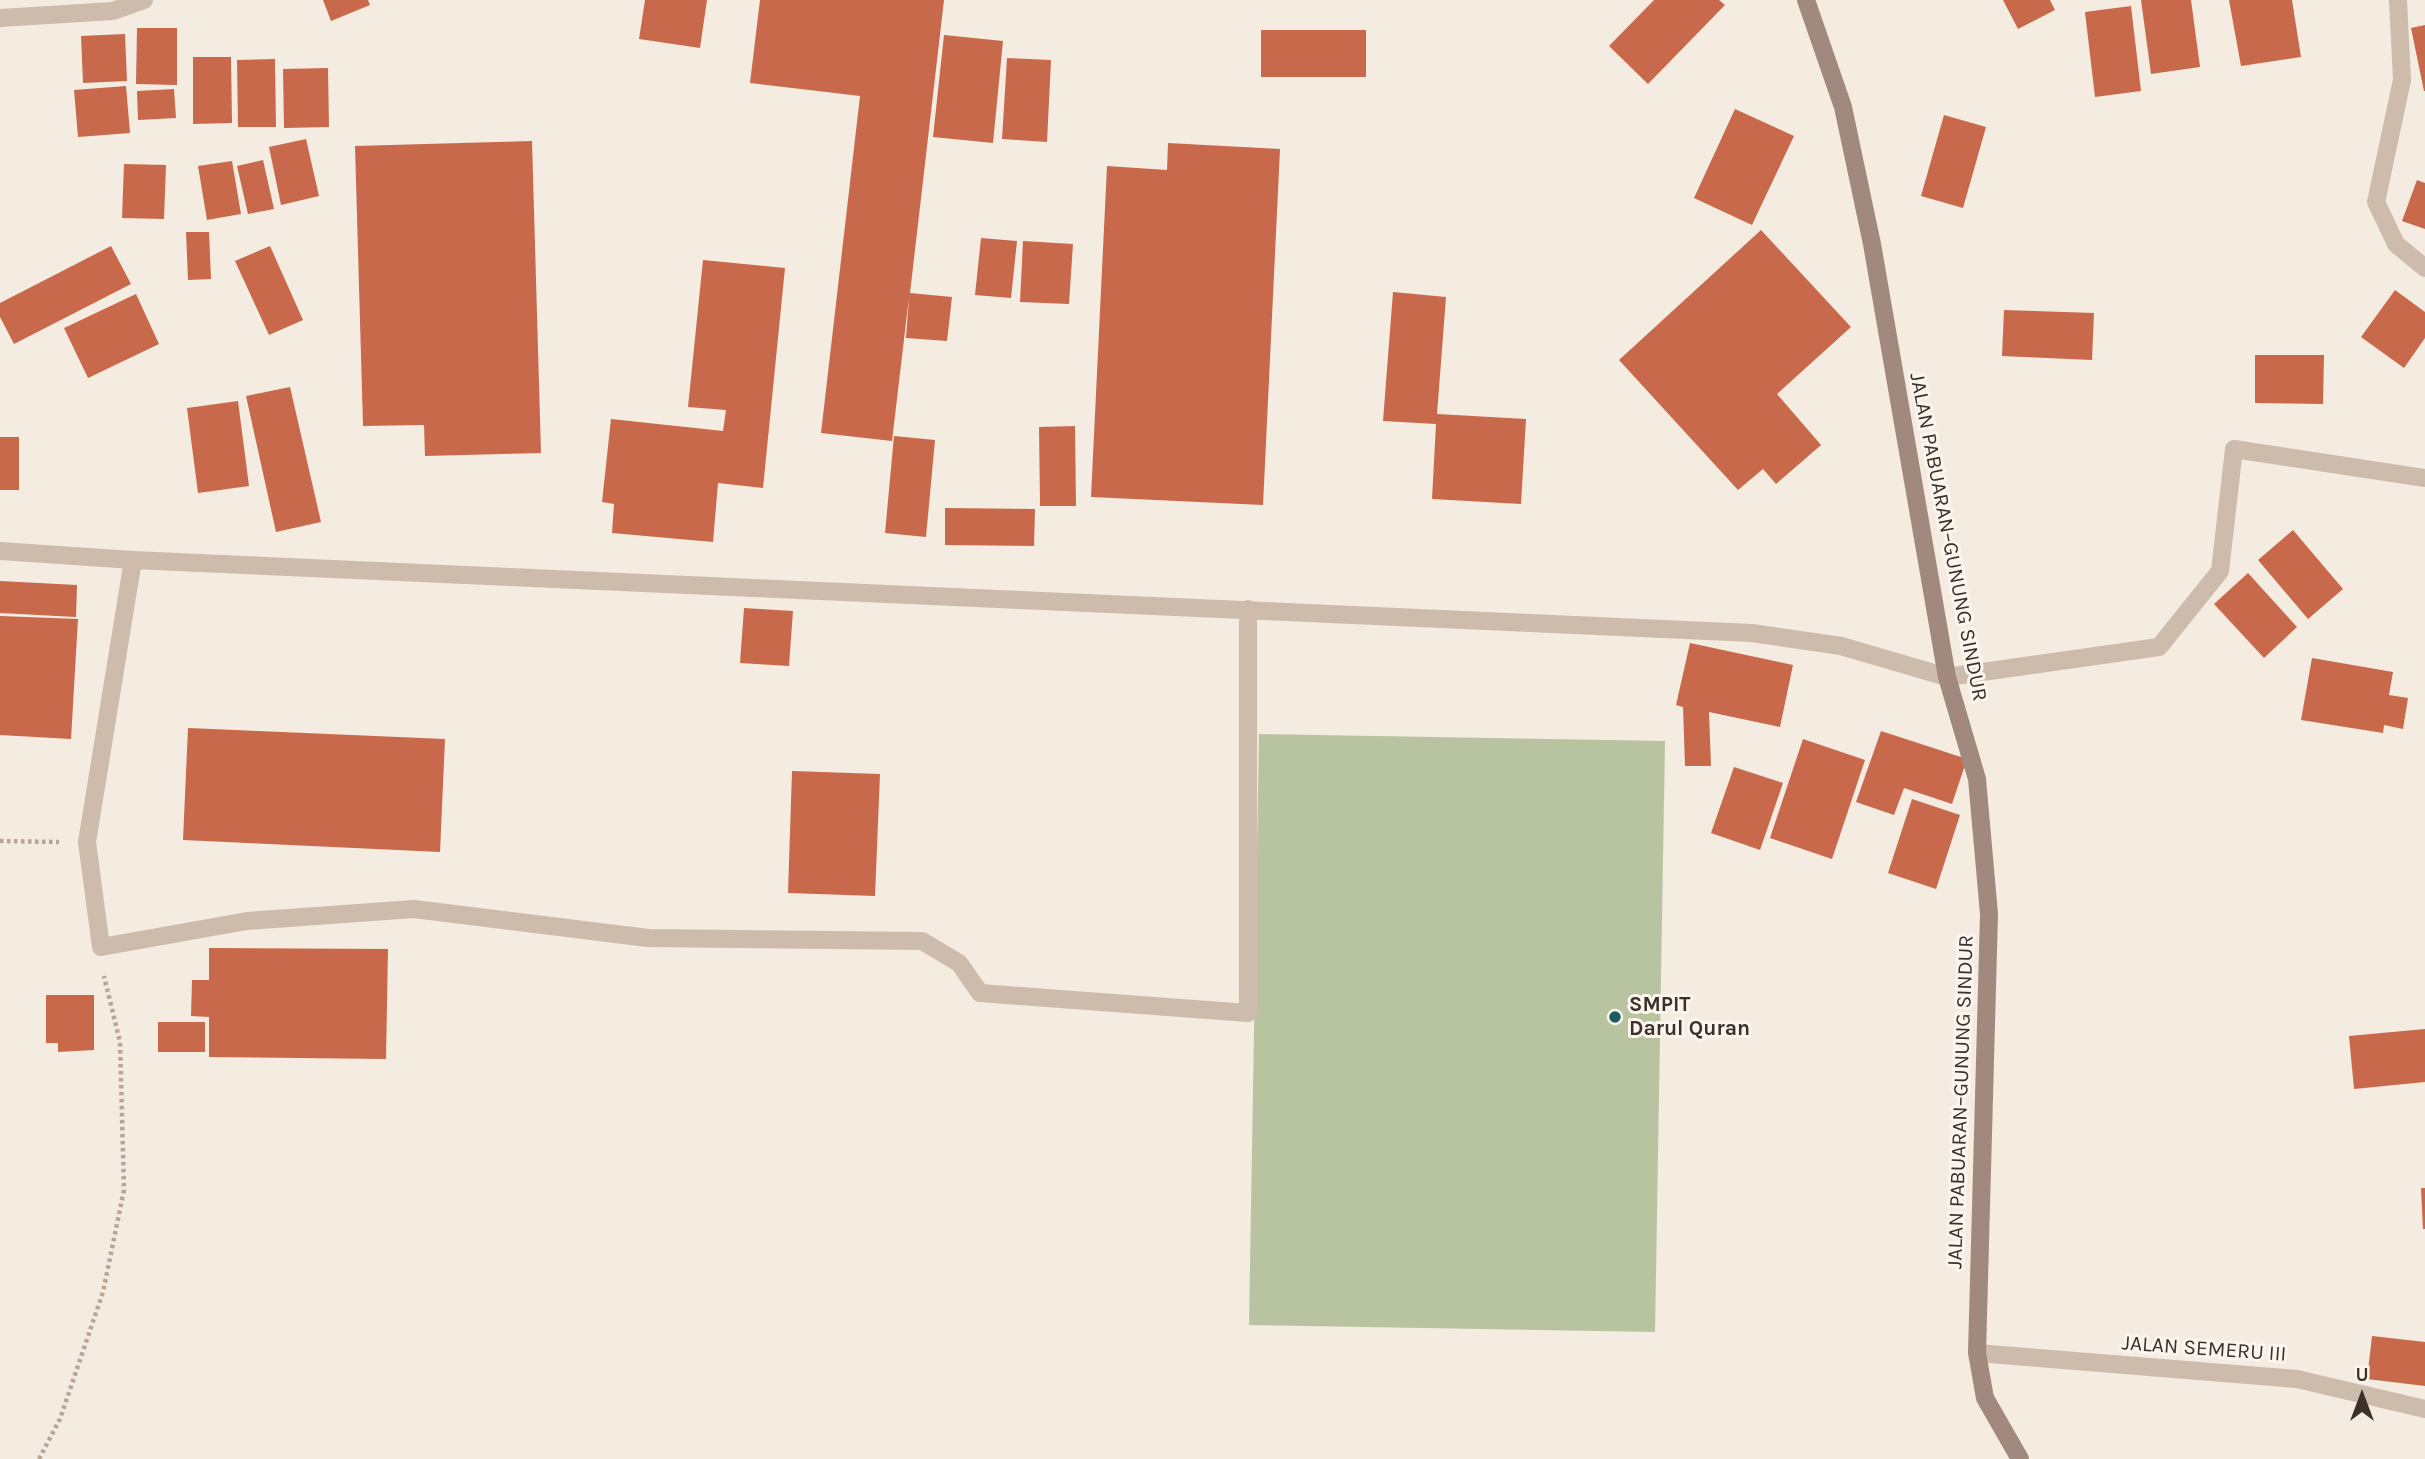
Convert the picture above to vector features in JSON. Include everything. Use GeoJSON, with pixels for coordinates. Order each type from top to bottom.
{"type":"FeatureCollection","features":[{"type":"Feature","properties":{"kind":"street"},"geometry":{"type":"LineString","coordinates":[[0,18],[113,10],[144,0]]}},
{"type":"Feature","properties":{"kind":"street","name":"JALAN PABUARAN–GUNUNG SINDUR"},"geometry":{"type":"LineString","coordinates":[[1806,0],[1843,107],[1874,257],[1947,677],[1977,779],[1989,914],[1977,1353],[1985,1398],[2020,1459]]}},
{"type":"Feature","properties":{"kind":"street"},"geometry":{"type":"LineString","coordinates":[[2398,0],[2402,80],[2376,202],[2396,244],[2425,268]]}},
{"type":"Feature","properties":{"kind":"street"},"geometry":{"type":"LineString","coordinates":[[0,551],[132,560],[1752,633],[1841,646],[1947,677],[2160,647],[2220,571],[2234,449],[2425,478]]}},
{"type":"Feature","properties":{"kind":"street"},"geometry":{"type":"LineString","coordinates":[[132,560],[87,842],[101,947],[247,921],[414,909],[648,938],[922,941],[959,963],[981,993],[1248,1013],[1248,609]]}},
{"type":"Feature","properties":{"kind":"street","name":"JALAN SEMERU III"},"geometry":{"type":"LineString","coordinates":[[1977,1353],[2297,1379],[2425,1409]]}},
{"type":"Feature","properties":{"kind":"path"},"geometry":{"type":"LineString","coordinates":[[0,841],[87,842]]}},
{"type":"Feature","properties":{"kind":"path"},"geometry":{"type":"LineString","coordinates":[[39,1459],[60,1419],[103,1293],[124,1190],[120,1042],[104,976],[101,947]]}},
{"type":"Feature","properties":{"kind":"green space"},"geometry":{"type":"Polygon","coordinates":[[[1259,734],[1665,741],[1655,1332],[1249,1325],[1259,734]]]}},
{"type":"Feature","properties":{"kind":"building"},"geometry":{"type":"Polygon","coordinates":[[[323,0],[368,0],[370,5],[331,21],[323,0]]]}},
{"type":"Feature","properties":{"kind":"building"},"geometry":{"type":"Polygon","coordinates":[[[645,0],[707,0],[700,48],[639,39],[645,0]]]}},
{"type":"Feature","properties":{"kind":"building"},"geometry":{"type":"Polygon","coordinates":[[[760,0],[944,0],[910,293],[952,297],[947,341],[906,338],[909,297],[892,441],[821,433],[860,96],[750,83],[760,0]]]}},
{"type":"Feature","properties":{"kind":"building"},"geometry":{"type":"Polygon","coordinates":[[[1654,0],[1719,0],[1725,5],[1648,84],[1609,46],[1654,0]]]}},
{"type":"Feature","properties":{"kind":"building"},"geometry":{"type":"Polygon","coordinates":[[[2003,0],[2050,0],[2055,10],[2018,29],[2003,0]]]}},
{"type":"Feature","properties":{"kind":"building"},"geometry":{"type":"Polygon","coordinates":[[[2141,0],[2191,0],[2200,67],[2151,74],[2141,0]]]}},
{"type":"Feature","properties":{"kind":"building"},"geometry":{"type":"Polygon","coordinates":[[[2229,0],[2292,0],[2301,57],[2241,66],[2229,0]]]}},
{"type":"Feature","properties":{"kind":"building"},"geometry":{"type":"Polygon","coordinates":[[[2131,6],[2141,91],[2095,97],[2085,12],[2131,6]]]}},
{"type":"Feature","properties":{"kind":"building"},"geometry":{"type":"Polygon","coordinates":[[[2425,25],[2425,91],[2424,91],[2411,28],[2425,25]]]}},
{"type":"Feature","properties":{"kind":"building"},"geometry":{"type":"Polygon","coordinates":[[[137,28],[177,28],[177,85],[136,84],[137,28]]]}},
{"type":"Feature","properties":{"kind":"building"},"geometry":{"type":"Polygon","coordinates":[[[1261,30],[1366,30],[1366,77],[1261,77],[1261,30]]]}},
{"type":"Feature","properties":{"kind":"building"},"geometry":{"type":"Polygon","coordinates":[[[125,34],[127,81],[83,83],[81,36],[125,34]]]}},
{"type":"Feature","properties":{"kind":"building"},"geometry":{"type":"Polygon","coordinates":[[[944,35],[1003,41],[993,143],[933,137],[944,35]]]}},
{"type":"Feature","properties":{"kind":"building"},"geometry":{"type":"Polygon","coordinates":[[[193,57],[231,57],[232,123],[193,124],[193,57]]]}},
{"type":"Feature","properties":{"kind":"building"},"geometry":{"type":"Polygon","coordinates":[[[1007,58],[1051,60],[1047,142],[1002,139],[1007,58]]]}},
{"type":"Feature","properties":{"kind":"building"},"geometry":{"type":"Polygon","coordinates":[[[275,59],[276,127],[238,127],[237,60],[275,59]]]}},
{"type":"Feature","properties":{"kind":"building"},"geometry":{"type":"Polygon","coordinates":[[[328,68],[329,127],[284,128],[283,69],[328,68]]]}},
{"type":"Feature","properties":{"kind":"building"},"geometry":{"type":"Polygon","coordinates":[[[126,86],[130,133],[78,137],[74,90],[126,86]]]}},
{"type":"Feature","properties":{"kind":"building"},"geometry":{"type":"Polygon","coordinates":[[[174,89],[176,118],[138,120],[137,91],[174,89]]]}},
{"type":"Feature","properties":{"kind":"building"},"geometry":{"type":"Polygon","coordinates":[[[1735,109],[1794,136],[1752,225],[1694,198],[1735,109]]]}},
{"type":"Feature","properties":{"kind":"building"},"geometry":{"type":"Polygon","coordinates":[[[1944,115],[1986,127],[1963,208],[1921,196],[1944,115]]]}},
{"type":"Feature","properties":{"kind":"building"},"geometry":{"type":"Polygon","coordinates":[[[306,139],[319,196],[281,205],[269,147],[306,139]]]}},
{"type":"Feature","properties":{"kind":"building"},"geometry":{"type":"Polygon","coordinates":[[[532,141],[541,453],[425,456],[424,425],[363,426],[355,146],[532,141]]]}},
{"type":"Feature","properties":{"kind":"building"},"geometry":{"type":"Polygon","coordinates":[[[1168,143],[1280,149],[1263,505],[1091,497],[1107,166],[1167,170],[1168,143]]]}},
{"type":"Feature","properties":{"kind":"building"},"geometry":{"type":"Polygon","coordinates":[[[263,160],[274,209],[248,214],[237,166],[263,160]]]}},
{"type":"Feature","properties":{"kind":"building"},"geometry":{"type":"Polygon","coordinates":[[[232,161],[241,214],[207,220],[198,166],[232,161]]]}},
{"type":"Feature","properties":{"kind":"building"},"geometry":{"type":"Polygon","coordinates":[[[124,164],[166,165],[164,219],[122,218],[124,164]]]}},
{"type":"Feature","properties":{"kind":"building"},"geometry":{"type":"Polygon","coordinates":[[[2417,180],[2425,183],[2425,229],[2402,221],[2417,180]]]}},
{"type":"Feature","properties":{"kind":"building"},"geometry":{"type":"Polygon","coordinates":[[[1761,230],[1851,327],[1777,394],[1821,445],[1776,484],[1763,469],[1738,490],[1619,360],[1761,230]]]}},
{"type":"Feature","properties":{"kind":"building"},"geometry":{"type":"Polygon","coordinates":[[[186,232],[209,232],[211,279],[188,280],[186,232]]]}},
{"type":"Feature","properties":{"kind":"building"},"geometry":{"type":"Polygon","coordinates":[[[981,238],[1017,241],[1011,298],[975,295],[981,238]]]}},
{"type":"Feature","properties":{"kind":"building"},"geometry":{"type":"Polygon","coordinates":[[[1023,241],[1073,244],[1069,304],[1020,302],[1023,241]]]}},
{"type":"Feature","properties":{"kind":"building"},"geometry":{"type":"Polygon","coordinates":[[[111,246],[131,284],[14,344],[0,317],[0,303],[111,246]]]}},
{"type":"Feature","properties":{"kind":"building"},"geometry":{"type":"Polygon","coordinates":[[[270,246],[303,320],[269,335],[235,261],[270,246]]]}},
{"type":"Feature","properties":{"kind":"building"},"geometry":{"type":"Polygon","coordinates":[[[703,260],[785,268],[763,488],[718,483],[713,542],[612,533],[614,504],[602,502],[611,419],[723,431],[726,410],[688,407],[703,260]]]}},
{"type":"Feature","properties":{"kind":"building"},"geometry":{"type":"Polygon","coordinates":[[[2395,290],[2425,312],[2425,338],[2404,368],[2361,337],[2395,290]]]}},
{"type":"Feature","properties":{"kind":"building"},"geometry":{"type":"Polygon","coordinates":[[[1393,292],[1446,297],[1437,414],[1526,419],[1521,504],[1432,499],[1436,424],[1383,421],[1393,292]]]}},
{"type":"Feature","properties":{"kind":"building"},"geometry":{"type":"Polygon","coordinates":[[[136,294],[159,344],[88,378],[64,328],[136,294]]]}},
{"type":"Feature","properties":{"kind":"building"},"geometry":{"type":"Polygon","coordinates":[[[2004,310],[2094,313],[2092,360],[2002,356],[2004,310]]]}},
{"type":"Feature","properties":{"kind":"building"},"geometry":{"type":"Polygon","coordinates":[[[2255,355],[2324,355],[2323,404],[2255,403],[2255,355]]]}},
{"type":"Feature","properties":{"kind":"building"},"geometry":{"type":"Polygon","coordinates":[[[290,387],[321,522],[276,532],[246,396],[290,387]]]}},
{"type":"Feature","properties":{"kind":"building"},"geometry":{"type":"Polygon","coordinates":[[[238,401],[249,486],[198,493],[187,408],[238,401]]]}},
{"type":"Feature","properties":{"kind":"building"},"geometry":{"type":"Polygon","coordinates":[[[1075,426],[1076,506],[1040,506],[1039,427],[1075,426]]]}},
{"type":"Feature","properties":{"kind":"building"},"geometry":{"type":"Polygon","coordinates":[[[894,436],[935,440],[926,537],[885,533],[894,436]]]}},
{"type":"Feature","properties":{"kind":"building"},"geometry":{"type":"Polygon","coordinates":[[[0,437],[19,437],[19,490],[0,490],[0,437]]]}},
{"type":"Feature","properties":{"kind":"building"},"geometry":{"type":"Polygon","coordinates":[[[945,508],[1035,509],[1034,546],[945,545],[945,508]]]}},
{"type":"Feature","properties":{"kind":"building"},"geometry":{"type":"Polygon","coordinates":[[[2293,530],[2343,589],[2308,619],[2258,560],[2293,530]]]}},
{"type":"Feature","properties":{"kind":"building"},"geometry":{"type":"Polygon","coordinates":[[[2248,573],[2297,627],[2264,658],[2214,604],[2248,573]]]}},
{"type":"Feature","properties":{"kind":"building"},"geometry":{"type":"Polygon","coordinates":[[[0,581],[77,585],[76,617],[0,613],[0,581]]]}},
{"type":"Feature","properties":{"kind":"building"},"geometry":{"type":"Polygon","coordinates":[[[744,608],[793,611],[789,666],[740,663],[744,608]]]}},
{"type":"Feature","properties":{"kind":"building"},"geometry":{"type":"Polygon","coordinates":[[[0,616],[78,619],[71,739],[0,735],[0,616]]]}},
{"type":"Feature","properties":{"kind":"building"},"geometry":{"type":"Polygon","coordinates":[[[1690,643],[1793,665],[1780,727],[1709,712],[1711,766],[1685,766],[1683,707],[1676,705],[1690,643]]]}},
{"type":"Feature","properties":{"kind":"building"},"geometry":{"type":"Polygon","coordinates":[[[2312,658],[2393,672],[2389,695],[2408,698],[2403,729],[2384,725],[2383,733],[2301,720],[2312,658]]]}},
{"type":"Feature","properties":{"kind":"building"},"geometry":{"type":"Polygon","coordinates":[[[188,728],[445,739],[440,852],[183,840],[188,728]]]}},
{"type":"Feature","properties":{"kind":"building"},"geometry":{"type":"Polygon","coordinates":[[[1881,731],[1967,759],[1952,804],[1904,788],[1894,815],[1856,802],[1881,731]]]}},
{"type":"Feature","properties":{"kind":"building"},"geometry":{"type":"Polygon","coordinates":[[[1803,739],[1865,760],[1832,859],[1770,838],[1803,739]]]}},
{"type":"Feature","properties":{"kind":"building"},"geometry":{"type":"Polygon","coordinates":[[[1734,767],[1783,783],[1760,850],[1711,833],[1734,767]]]}},
{"type":"Feature","properties":{"kind":"building"},"geometry":{"type":"Polygon","coordinates":[[[792,771],[880,774],[875,896],[788,893],[792,771]]]}},
{"type":"Feature","properties":{"kind":"building"},"geometry":{"type":"Polygon","coordinates":[[[1912,799],[1960,815],[1936,889],[1888,873],[1912,799]]]}},
{"type":"Feature","properties":{"kind":"building"},"geometry":{"type":"Polygon","coordinates":[[[209,948],[388,949],[386,1059],[209,1057],[209,1017],[191,1016],[192,980],[209,980],[209,948]]]}},
{"type":"Feature","properties":{"kind":"building"},"geometry":{"type":"Polygon","coordinates":[[[46,995],[94,995],[94,1050],[58,1052],[58,1043],[46,1043],[46,995]]]}},
{"type":"Feature","properties":{"kind":"building"},"geometry":{"type":"Polygon","coordinates":[[[158,1022],[205,1022],[205,1052],[158,1052],[158,1022]]]}},
{"type":"Feature","properties":{"kind":"building"},"geometry":{"type":"Polygon","coordinates":[[[2425,1029],[2425,1082],[2354,1089],[2349,1036],[2425,1029]]]}},
{"type":"Feature","properties":{"kind":"building"},"geometry":{"type":"Polygon","coordinates":[[[2421,1188],[2425,1188],[2425,1229],[2423,1229],[2421,1188]]]}},
{"type":"Feature","properties":{"kind":"building"},"geometry":{"type":"Polygon","coordinates":[[[2372,1336],[2425,1342],[2425,1386],[2367,1379],[2372,1336]]]}},
{"type":"Feature","properties":{"kind":"place","name":"SMPIT Darul Quran"},"geometry":{"type":"Point","coordinates":[1615,1017]}}]}
